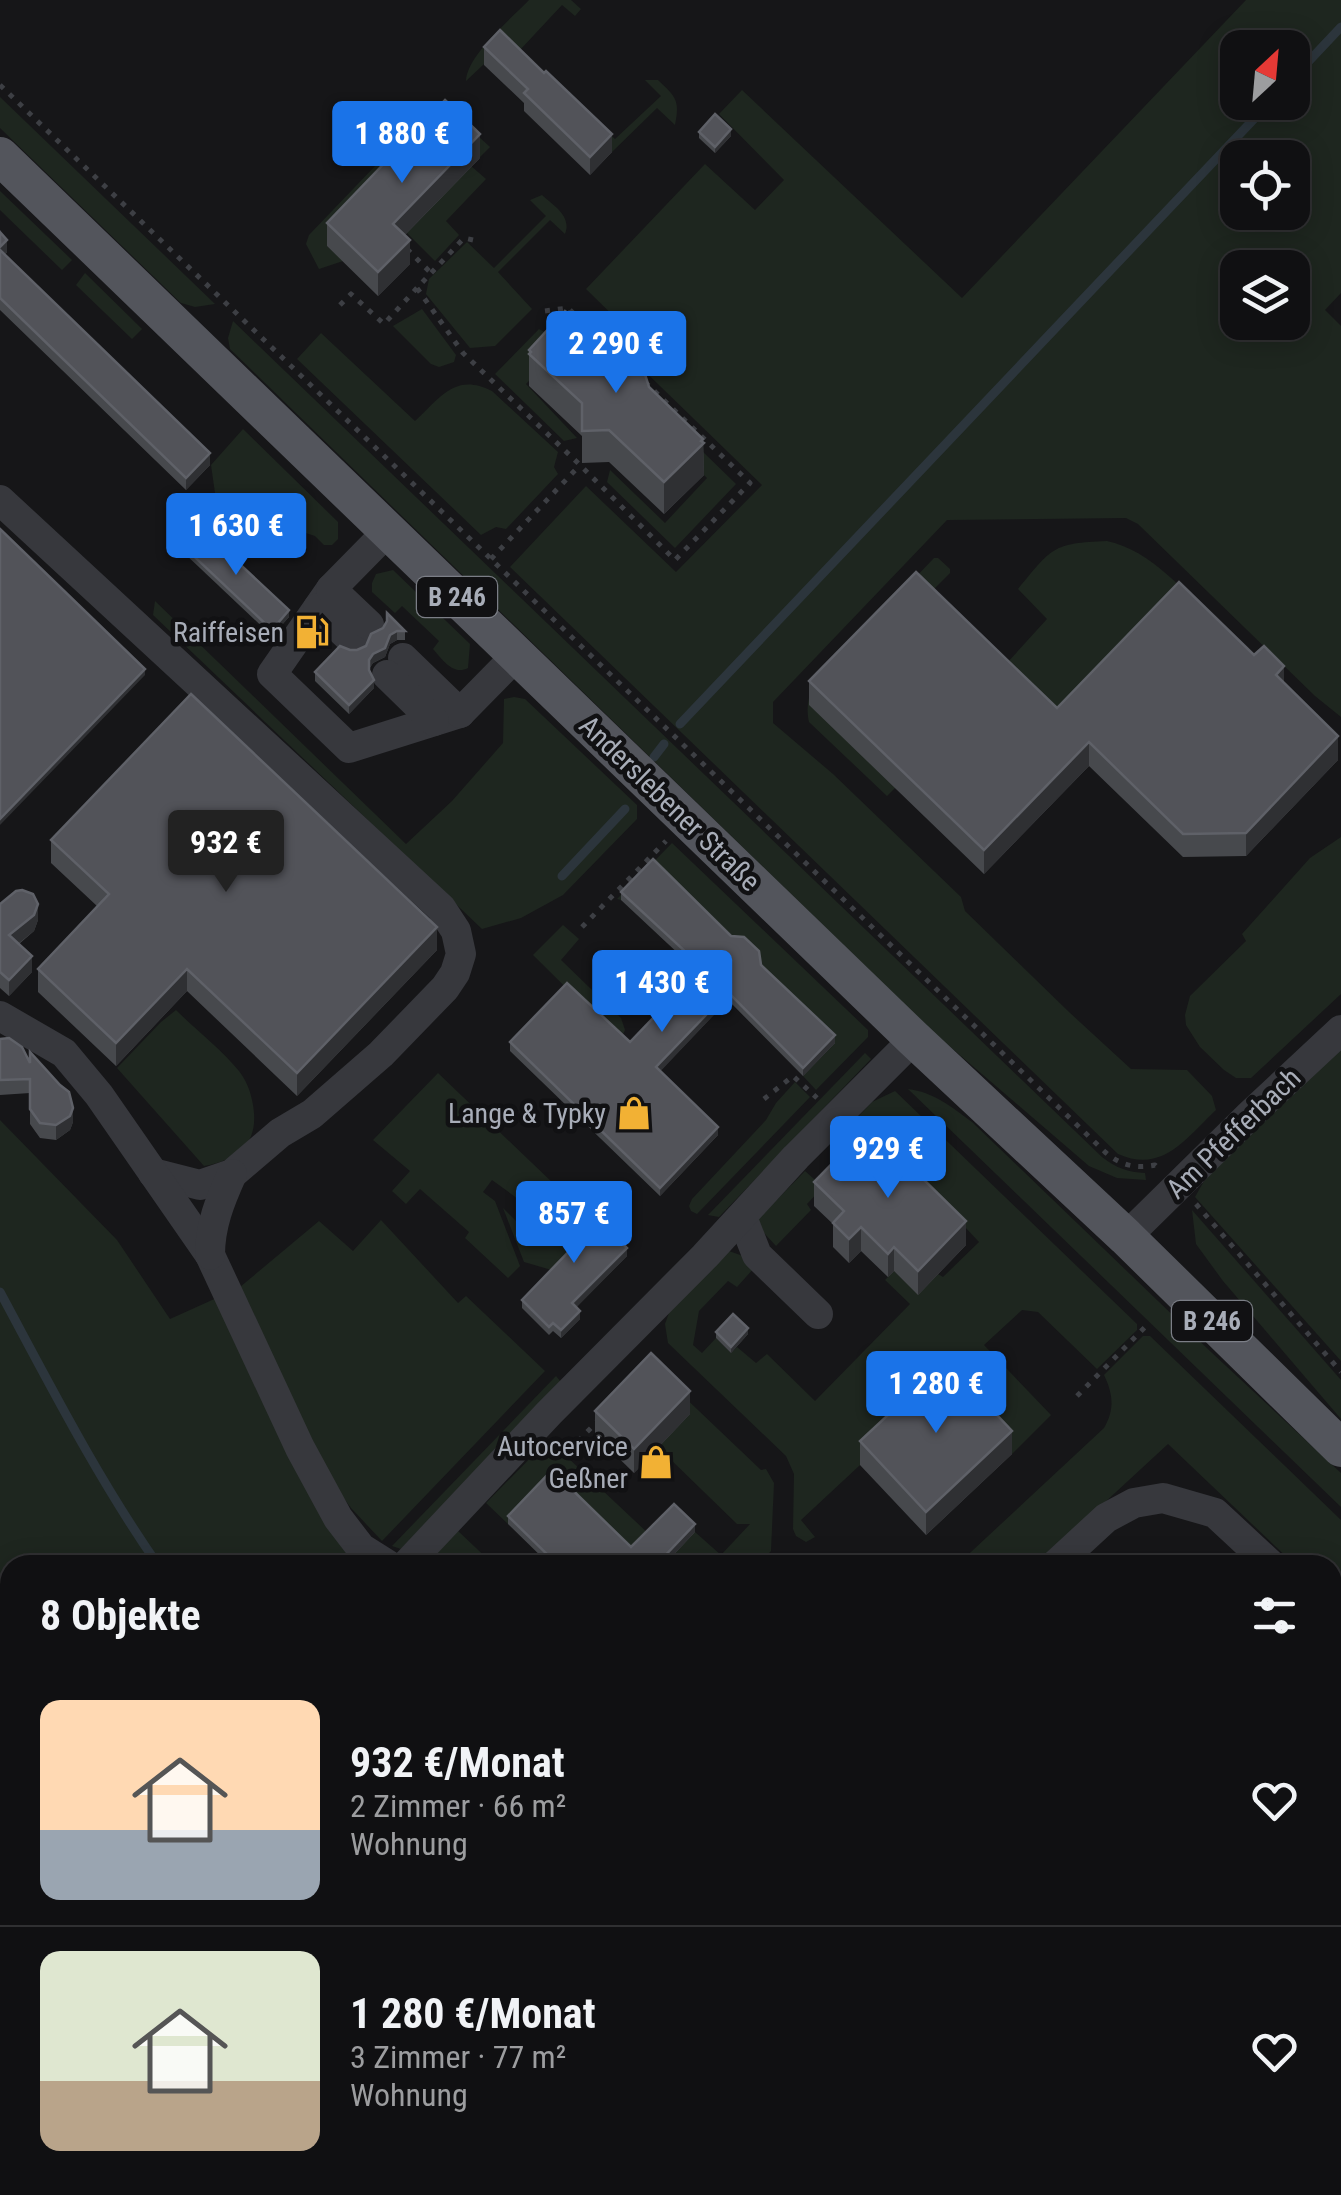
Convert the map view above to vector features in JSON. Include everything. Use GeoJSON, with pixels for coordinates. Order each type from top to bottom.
{"type":"FeatureCollection","features":[{"type":"Feature","properties":{"kind":"main road","name":"Anderslebener Straße"},"geometry":{"type":"LineString","coordinates":[[0,156],[1341,1448]]}},
{"type":"Feature","properties":{"kind":"street"},"geometry":{"type":"LineString","coordinates":[[0,500],[441,908],[456,931],[461,954],[445,988],[312,1114],[280,1133],[232,1174],[200,1185],[153,1173]]}},
{"type":"Feature","properties":{"kind":"street"},"geometry":{"type":"LineString","coordinates":[[388,530],[324,599],[272,674],[350,748],[447,717],[517,655]]}},
{"type":"Feature","properties":{"kind":"street"},"geometry":{"type":"LineString","coordinates":[[324,599],[361,633]]}},
{"type":"Feature","properties":{"kind":"street"},"geometry":{"type":"LineString","coordinates":[[395,666],[447,717]]}},
{"type":"Feature","properties":{"kind":"street"},"geometry":{"type":"LineString","coordinates":[[0,1016],[64,1053],[99,1096],[210,1255],[300,1448],[338,1518],[361,1548],[372,1555]]}},
{"type":"Feature","properties":{"kind":"street","name":"Am Pfefferbach"},"geometry":{"type":"LineString","coordinates":[[1126,1237],[1341,1030]]}},
{"type":"Feature","properties":{"kind":"street"},"geometry":{"type":"LineString","coordinates":[[415,1555],[549,1412],[914,1039]]}},
{"type":"Feature","properties":{"kind":"street"},"geometry":{"type":"LineString","coordinates":[[210,1255],[216,1208],[232,1174]]}},
{"type":"Feature","properties":{"kind":"street"},"geometry":{"type":"LineString","coordinates":[[742,1217],[758,1255],[818,1314]]}},
{"type":"Feature","properties":{"kind":"street"},"geometry":{"type":"LineString","coordinates":[[1067,1555],[1106,1518],[1134,1503],[1163,1498],[1214,1513],[1260,1555]]}},
{"type":"Feature","properties":{"kind":"path"},"geometry":{"type":"LineString","coordinates":[[0,84],[1105,1152],[1132,1166],[1154,1165],[1205,1212],[1341,1372]]}},
{"type":"Feature","properties":{"kind":"path"},"geometry":{"type":"LineString","coordinates":[[351,294],[384,324],[464,238],[473,240]]}},
{"type":"Feature","properties":{"kind":"path"},"geometry":{"type":"LineString","coordinates":[[406,247],[430,272]]}},
{"type":"Feature","properties":{"kind":"path"},"geometry":{"type":"LineString","coordinates":[[340,305],[357,288]]}},
{"type":"Feature","properties":{"kind":"path"},"geometry":{"type":"LineString","coordinates":[[417,288],[463,353],[676,560],[750,483],[568,308],[545,311]]}},
{"type":"Feature","properties":{"kind":"path"},"geometry":{"type":"LineString","coordinates":[[491,560],[580,465]]}},
{"type":"Feature","properties":{"kind":"path"},"geometry":{"type":"LineString","coordinates":[[582,926],[672,835]]}},
{"type":"Feature","properties":{"kind":"path"},"geometry":{"type":"LineString","coordinates":[[764,1098],[793,1076],[817,1098]]}},
{"type":"Feature","properties":{"kind":"path"},"geometry":{"type":"LineString","coordinates":[[1078,1396],[1146,1326]]}},
{"type":"Feature","properties":{"kind":"path"},"geometry":{"type":"LineString","coordinates":[[578,1441],[600,1419]]}},
{"type":"Feature","properties":{"kind":"shaded area"},"geometry":{"type":"Polygon","coordinates":[[[529,0],[571,0],[581,9],[575,16],[562,5],[520,50],[615,139],[661,96],[645,80],[658,80],[673,95],[677,104],[675,125],[657,108],[612,152],[500,49],[466,81],[482,49],[529,0]]]}},
{"type":"Feature","properties":{"kind":"shaded area"},"geometry":{"type":"Polygon","coordinates":[[[1246,0],[1341,0],[1341,293],[1325,310],[1341,326],[1341,717],[1138,524],[1126,518],[947,520],[773,702],[773,723],[833,774],[961,897],[965,911],[1131,1069],[1187,1070],[1212,1096],[1216,1110],[1173,1150],[1161,1156],[1148,1160],[1118,1154],[510,567],[586,486],[676,572],[762,485],[626,353],[638,340],[586,289],[705,164],[755,210],[784,180],[719,114],[742,90],[962,298],[1246,0]]]}},
{"type":"Feature","properties":{"kind":"shaded area"},"geometry":{"type":"Polygon","coordinates":[[[0,97],[215,304],[195,307],[181,303],[0,128],[0,97]]]}},
{"type":"Feature","properties":{"kind":"shaded area"},"geometry":{"type":"Polygon","coordinates":[[[443,111],[455,115],[490,147],[480,157],[445,124],[327,246],[343,261],[319,269],[306,244],[309,235],[425,114],[443,111]]]}},
{"type":"Feature","properties":{"kind":"shaded area"},"geometry":{"type":"Polygon","coordinates":[[[471,166],[486,179],[446,221],[459,235],[435,261],[407,233],[471,166]]]}},
{"type":"Feature","properties":{"kind":"shaded area"},"geometry":{"type":"Polygon","coordinates":[[[0,191],[72,260],[62,270],[0,210],[0,191]]]}},
{"type":"Feature","properties":{"kind":"shaded area"},"geometry":{"type":"Polygon","coordinates":[[[542,195],[564,217],[565,234],[550,220],[498,272],[532,309],[495,346],[470,348],[426,294],[429,279],[467,242],[494,268],[546,216],[530,200],[542,195]]]}},
{"type":"Feature","properties":{"kind":"shaded area"},"geometry":{"type":"Polygon","coordinates":[[[85,273],[142,329],[132,339],[76,285],[85,273]]]}},
{"type":"Feature","properties":{"kind":"shaded area"},"geometry":{"type":"Polygon","coordinates":[[[422,309],[456,355],[454,362],[439,367],[431,364],[393,326],[422,309]]]}},
{"type":"Feature","properties":{"kind":"shaded area"},"geometry":{"type":"Polygon","coordinates":[[[233,321],[1102,1157],[1122,1169],[1145,1173],[1146,1180],[1117,1178],[1089,1166],[933,1032],[230,349],[228,338],[233,321]]]}},
{"type":"Feature","properties":{"kind":"shaded area"},"geometry":{"type":"Polygon","coordinates":[[[539,329],[565,343],[526,384],[577,438],[564,441],[495,374],[539,329]]]}},
{"type":"Feature","properties":{"kind":"shaded area"},"geometry":{"type":"Polygon","coordinates":[[[321,333],[415,421],[458,386],[468,384],[492,391],[558,452],[554,467],[558,474],[506,529],[496,527],[481,535],[297,359],[321,333]]]}},
{"type":"Feature","properties":{"kind":"shaded area"},"geometry":{"type":"Polygon","coordinates":[[[666,416],[736,484],[675,548],[607,482],[610,470],[665,523],[707,478],[656,426],[666,416]]]}},
{"type":"Feature","properties":{"kind":"shaded area"},"geometry":{"type":"Polygon","coordinates":[[[243,429],[338,522],[338,539],[332,545],[221,506],[216,500],[211,465],[243,429]]]}},
{"type":"Feature","properties":{"kind":"shaded area"},"geometry":{"type":"Polygon","coordinates":[[[1107,541],[1154,563],[1218,624],[1057,732],[1007,663],[1047,619],[1018,589],[1055,550],[1107,541]]]}},
{"type":"Feature","properties":{"kind":"shaded area"},"geometry":{"type":"Polygon","coordinates":[[[934,558],[950,573],[922,601],[895,788],[887,796],[809,722],[809,699],[813,685],[934,558]]]}},
{"type":"Feature","properties":{"kind":"shaded area"},"geometry":{"type":"Polygon","coordinates":[[[393,570],[470,644],[468,668],[457,670],[448,665],[433,649],[439,641],[402,606],[395,613],[372,592],[376,574],[393,570]]]}},
{"type":"Feature","properties":{"kind":"shaded area"},"geometry":{"type":"Polygon","coordinates":[[[155,601],[406,844],[452,801],[503,743],[504,699],[514,697],[525,699],[637,805],[637,819],[563,895],[521,918],[482,929],[153,615],[155,601]]]}},
{"type":"Feature","properties":{"kind":"shaded area"},"geometry":{"type":"Polygon","coordinates":[[[1341,837],[1341,994],[1251,1078],[1236,1078],[1200,1047],[1186,1025],[1190,996],[1246,941],[1242,934],[1310,858],[1341,837]]]}},
{"type":"Feature","properties":{"kind":"shaded area"},"geometry":{"type":"Polygon","coordinates":[[[672,843],[868,1030],[868,1037],[816,1090],[803,1076],[834,1044],[652,868],[621,900],[617,899],[672,843]]]}},
{"type":"Feature","properties":{"kind":"shaded area"},"geometry":{"type":"Polygon","coordinates":[[[563,925],[579,939],[561,960],[621,1018],[625,1030],[620,1041],[533,955],[563,925]]]}},
{"type":"Feature","properties":{"kind":"shaded area"},"geometry":{"type":"Polygon","coordinates":[[[176,1010],[239,1071],[252,1100],[254,1126],[246,1145],[229,1158],[204,1166],[117,1068],[176,1010]]]}},
{"type":"Feature","properties":{"kind":"shaded area"},"geometry":{"type":"Polygon","coordinates":[[[1341,1048],[1341,1361],[1195,1197],[1215,1166],[1341,1048]]]}},
{"type":"Feature","properties":{"kind":"shaded area"},"geometry":{"type":"Polygon","coordinates":[[[865,1053],[871,1059],[719,1217],[708,1215],[865,1053]]]}},
{"type":"Feature","properties":{"kind":"shaded area"},"geometry":{"type":"Polygon","coordinates":[[[438,1073],[577,1206],[550,1234],[571,1255],[555,1271],[524,1262],[503,1208],[525,1230],[537,1218],[492,1180],[483,1192],[495,1201],[520,1266],[508,1278],[465,1238],[469,1232],[420,1189],[406,1204],[392,1191],[410,1171],[373,1140],[438,1073]]]}},
{"type":"Feature","properties":{"kind":"shaded area"},"geometry":{"type":"Polygon","coordinates":[[[795,1082],[810,1097],[697,1214],[691,1211],[692,1199],[766,1120],[795,1082]]]}},
{"type":"Feature","properties":{"kind":"shaded area"},"geometry":{"type":"Polygon","coordinates":[[[908,1089],[934,1097],[972,1122],[1341,1473],[1341,1507],[908,1089]]]}},
{"type":"Feature","properties":{"kind":"shaded area"},"geometry":{"type":"Polygon","coordinates":[[[895,1091],[1137,1324],[1137,1330],[1097,1369],[1038,1312],[1022,1310],[984,1345],[1051,1415],[1012,1454],[946,1385],[801,1520],[815,1537],[806,1542],[793,1529],[794,1474],[786,1456],[668,1343],[665,1324],[669,1313],[729,1251],[743,1256],[755,1267],[737,1287],[728,1281],[699,1311],[693,1345],[702,1353],[716,1338],[731,1353],[737,1347],[756,1363],[767,1354],[815,1401],[910,1304],[885,1280],[894,1271],[918,1294],[938,1274],[943,1277],[979,1242],[851,1124],[872,1102],[895,1091]]]}},
{"type":"Feature","properties":{"kind":"shaded area"},"geometry":{"type":"Polygon","coordinates":[[[0,1120],[117,1240],[170,1319],[221,1296],[329,1524],[349,1555],[0,1555],[0,1120]]]}},
{"type":"Feature","properties":{"kind":"shaded area"},"geometry":{"type":"Polygon","coordinates":[[[805,1171],[823,1187],[807,1204],[811,1210],[776,1246],[758,1219],[805,1171]]]}},
{"type":"Feature","properties":{"kind":"shaded area"},"geometry":{"type":"Polygon","coordinates":[[[1192,1210],[1341,1380],[1341,1419],[1196,1244],[1192,1210]]]}},
{"type":"Feature","properties":{"kind":"shaded area"},"geometry":{"type":"Polygon","coordinates":[[[381,1220],[458,1303],[466,1296],[545,1371],[382,1541],[330,1480],[240,1287],[319,1221],[353,1251],[381,1220]]]}},
{"type":"Feature","properties":{"kind":"shaded area"},"geometry":{"type":"Polygon","coordinates":[[[1143,1336],[1150,1336],[1341,1520],[1341,1555],[1285,1555],[1168,1444],[1048,1555],[968,1555],[1104,1428],[1112,1402],[1104,1375],[1143,1336]]]}},
{"type":"Feature","properties":{"kind":"shaded area"},"geometry":{"type":"Polygon","coordinates":[[[657,1371],[761,1470],[766,1469],[774,1483],[771,1551],[767,1555],[721,1555],[750,1524],[737,1524],[667,1456],[661,1444],[690,1414],[657,1371]]]}},
{"type":"Feature","properties":{"kind":"shaded area"},"geometry":{"type":"Polygon","coordinates":[[[556,1376],[561,1382],[401,1549],[392,1546],[556,1376]]]}},
{"type":"Feature","properties":{"kind":"shaded area"},"geometry":{"type":"Polygon","coordinates":[[[557,1438],[565,1443],[565,1455],[651,1536],[695,1532],[721,1555],[631,1555],[552,1479],[508,1524],[486,1503],[548,1440],[557,1438]]]}},
{"type":"Feature","properties":{"kind":"shaded area"},"geometry":{"type":"Polygon","coordinates":[[[458,1531],[483,1555],[435,1555],[458,1531]]]}},
{"type":"Feature","properties":{"kind":"building"},"geometry":{"type":"Polygon","coordinates":[[[500,30],[612,134],[590,157],[524,93],[528,89],[484,47],[500,30]]]}},
{"type":"Feature","properties":{"kind":"building"},"geometry":{"type":"Polygon","coordinates":[[[445,100],[480,134],[393,224],[410,240],[378,272],[327,223],[445,100]]]}},
{"type":"Feature","properties":{"kind":"building"},"geometry":{"type":"Polygon","coordinates":[[[715,114],[731,129],[715,147],[699,132],[715,114]]]}},
{"type":"Feature","properties":{"kind":"building"},"geometry":{"type":"Polygon","coordinates":[[[0,250],[210,453],[186,478],[0,298],[0,250]]]}},
{"type":"Feature","properties":{"kind":"building"},"geometry":{"type":"Polygon","coordinates":[[[565,311],[625,363],[643,368],[649,387],[703,439],[704,443],[664,482],[609,430],[582,431],[582,403],[529,354],[565,311]]]}},
{"type":"Feature","properties":{"kind":"building"},"geometry":{"type":"Polygon","coordinates":[[[200,527],[289,610],[272,630],[183,546],[200,527]]]}},
{"type":"Feature","properties":{"kind":"building"},"geometry":{"type":"Polygon","coordinates":[[[0,529],[145,669],[0,819],[0,529]]]}},
{"type":"Feature","properties":{"kind":"building"},"geometry":{"type":"Polygon","coordinates":[[[916,572],[1057,708],[1179,582],[1254,655],[1264,646],[1284,666],[1276,675],[1338,736],[1246,833],[1183,834],[1089,742],[984,850],[809,681],[916,572]]]}},
{"type":"Feature","properties":{"kind":"building"},"geometry":{"type":"Polygon","coordinates":[[[387,613],[405,631],[390,635],[385,648],[373,654],[369,670],[374,680],[349,705],[315,672],[340,646],[357,650],[366,646],[371,634],[383,628],[387,613]]]}},
{"type":"Feature","properties":{"kind":"building"},"geometry":{"type":"Polygon","coordinates":[[[191,694],[437,927],[297,1073],[187,969],[116,1043],[38,969],[109,894],[51,840],[191,694]]]}},
{"type":"Feature","properties":{"kind":"building"},"geometry":{"type":"Polygon","coordinates":[[[653,859],[731,936],[744,937],[759,951],[761,965],[835,1035],[803,1068],[728,992],[656,1067],[718,1127],[660,1188],[510,1042],[567,983],[630,1042],[702,967],[621,892],[653,859]]]}},
{"type":"Feature","properties":{"kind":"building"},"geometry":{"type":"Polygon","coordinates":[[[22,890],[33,894],[38,904],[34,915],[9,935],[32,956],[9,980],[0,972],[0,904],[22,890]]]}},
{"type":"Feature","properties":{"kind":"building"},"geometry":{"type":"Polygon","coordinates":[[[9,1038],[22,1047],[30,1063],[30,1052],[69,1092],[73,1108],[70,1116],[56,1125],[40,1123],[30,1109],[30,1079],[0,1080],[0,1039],[9,1038]]]}},
{"type":"Feature","properties":{"kind":"building"},"geometry":{"type":"Polygon","coordinates":[[[869,1126],[966,1221],[918,1271],[894,1247],[888,1254],[861,1227],[849,1239],[833,1223],[844,1211],[814,1182],[869,1126]]]}},
{"type":"Feature","properties":{"kind":"building"},"geometry":{"type":"Polygon","coordinates":[[[577,1198],[627,1248],[572,1303],[580,1311],[561,1330],[553,1323],[549,1327],[522,1300],[574,1246],[552,1225],[577,1198]]]}},
{"type":"Feature","properties":{"kind":"building"},"geometry":{"type":"Polygon","coordinates":[[[733,1314],[748,1328],[731,1347],[716,1332],[733,1314]]]}},
{"type":"Feature","properties":{"kind":"building"},"geometry":{"type":"Polygon","coordinates":[[[651,1353],[690,1391],[634,1449],[595,1411],[651,1353]]]}},
{"type":"Feature","properties":{"kind":"building"},"geometry":{"type":"Polygon","coordinates":[[[946,1361],[1012,1431],[926,1512],[860,1441],[946,1361]]]}},
{"type":"Feature","properties":{"kind":"building"},"geometry":{"type":"Polygon","coordinates":[[[552,1470],[631,1547],[674,1504],[695,1524],[666,1555],[548,1555],[508,1516],[552,1470]]]}},
{"type":"Feature","properties":{"kind":"waterway"},"geometry":{"type":"LineString","coordinates":[[1310,60],[1341,27]]}},
{"type":"Feature","properties":{"kind":"waterway"},"geometry":{"type":"LineString","coordinates":[[680,724],[1253,120]]}},
{"type":"Feature","properties":{"kind":"waterway"},"geometry":{"type":"LineString","coordinates":[[654,757],[664,744]]}},
{"type":"Feature","properties":{"kind":"waterway"},"geometry":{"type":"LineString","coordinates":[[562,876],[625,809]]}},
{"type":"Feature","properties":{"kind":"waterway"},"geometry":{"type":"LineString","coordinates":[[0,1292],[95,1465],[151,1555]]}},
{"type":"Feature","properties":{"kind":"place","name":"Raiffeisen"},"geometry":{"type":"Point","coordinates":[312,632]}},
{"type":"Feature","properties":{"kind":"place","name":"Lange & Typky"},"geometry":{"type":"Point","coordinates":[634,1113]}},
{"type":"Feature","properties":{"kind":"place","name":"Autocervice Geßner"},"geometry":{"type":"Point","coordinates":[656,1462]}}]}
